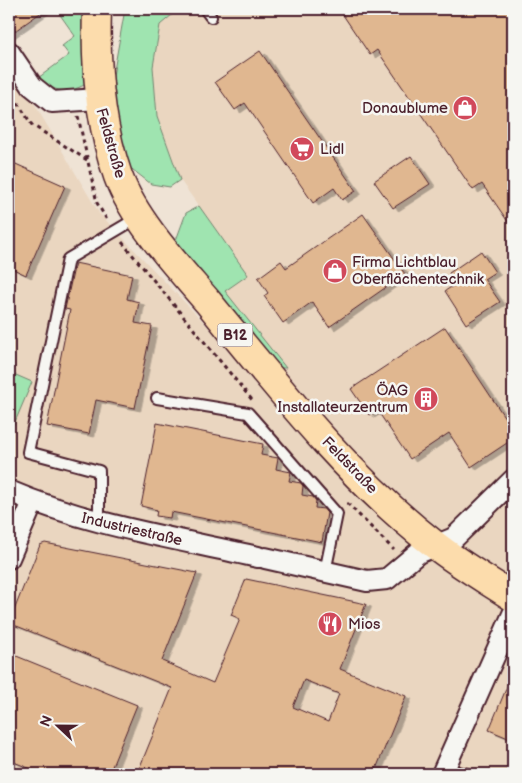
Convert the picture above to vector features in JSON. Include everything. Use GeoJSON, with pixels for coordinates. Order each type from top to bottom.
{"type":"FeatureCollection","features":[{"type":"Feature","properties":{"kind":"main road","name":"Feldstraße"},"geometry":{"type":"LineString","coordinates":[[106,15],[98,99],[118,178],[140,216],[174,262],[280,389],[359,477],[434,545],[513,597]]}},
{"type":"Feature","properties":{"kind":"street"},"geometry":{"type":"LineString","coordinates":[[9,52],[32,86],[52,102],[98,99]]}},
{"type":"Feature","properties":{"kind":"street","name":"Industriestraße"},"geometry":{"type":"LineString","coordinates":[[9,491],[33,502],[99,523],[367,581],[386,579],[418,553],[454,538],[513,480]]}},
{"type":"Feature","properties":{"kind":"street"},"geometry":{"type":"LineString","coordinates":[[9,558],[33,502]]}},
{"type":"Feature","properties":{"kind":"street"},"geometry":{"type":"LineString","coordinates":[[443,772],[513,614]]}},
{"type":"Feature","properties":{"kind":"lane"},"geometry":{"type":"LineString","coordinates":[[99,523],[99,471],[28,452],[68,259],[140,216]]}},
{"type":"Feature","properties":{"kind":"lane"},"geometry":{"type":"LineString","coordinates":[[157,398],[248,414],[337,514],[325,572]]}},
{"type":"Feature","properties":{"kind":"lane"},"geometry":{"type":"LineString","coordinates":[[443,772],[468,774]]}},
{"type":"Feature","properties":{"kind":"path"},"geometry":{"type":"LineString","coordinates":[[9,89],[32,125],[87,161]]}},
{"type":"Feature","properties":{"kind":"shaded area"},"geometry":{"type":"Polygon","coordinates":[[[179,9],[513,9],[513,774],[9,774],[9,68],[35,105],[99,213],[262,383],[286,368],[224,291],[248,275],[180,180],[157,116],[153,67],[160,25],[179,9]]]}},
{"type":"Feature","properties":{"kind":"green space"},"geometry":{"type":"Polygon","coordinates":[[[56,9],[85,9],[86,84],[67,91],[55,89],[38,78],[69,55],[62,46],[75,36],[56,9]]]}},
{"type":"Feature","properties":{"kind":"green space"},"geometry":{"type":"Polygon","coordinates":[[[125,9],[179,9],[160,25],[153,67],[157,116],[180,180],[170,187],[151,184],[128,166],[118,128],[113,76],[125,9]]]}},
{"type":"Feature","properties":{"kind":"green space"},"geometry":{"type":"Polygon","coordinates":[[[199,206],[248,275],[225,291],[286,368],[279,368],[175,243],[186,213],[199,206]]]}},
{"type":"Feature","properties":{"kind":"green space"},"geometry":{"type":"Polygon","coordinates":[[[9,372],[32,382],[9,436],[9,372]]]}},
{"type":"Feature","properties":{"kind":"building"},"geometry":{"type":"Polygon","coordinates":[[[9,9],[46,9],[9,35],[9,9]]]}},
{"type":"Feature","properties":{"kind":"building","name":"Donaublume"},"geometry":{"type":"Polygon","coordinates":[[[339,9],[513,9],[513,229],[482,184],[473,190],[377,50],[370,55],[339,9]]]}},
{"type":"Feature","properties":{"kind":"building","name":"Lidl"},"geometry":{"type":"Polygon","coordinates":[[[260,51],[356,191],[342,200],[334,188],[313,203],[245,103],[235,110],[215,82],[260,51]]]}},
{"type":"Feature","properties":{"kind":"building"},"geometry":{"type":"Polygon","coordinates":[[[411,156],[430,184],[393,208],[374,181],[411,156]]]}},
{"type":"Feature","properties":{"kind":"building"},"geometry":{"type":"Polygon","coordinates":[[[9,161],[65,186],[26,275],[9,267],[9,161]]]}},
{"type":"Feature","properties":{"kind":"building","name":"Firma Lichtblau Oberflächentechnik"},"geometry":{"type":"Polygon","coordinates":[[[363,214],[405,274],[329,327],[312,302],[283,323],[264,296],[268,293],[258,278],[281,261],[286,268],[363,214]]]}},
{"type":"Feature","properties":{"kind":"building"},"geometry":{"type":"Polygon","coordinates":[[[481,251],[495,272],[484,279],[500,302],[466,324],[445,291],[456,284],[449,273],[481,251]]]}},
{"type":"Feature","properties":{"kind":"building"},"geometry":{"type":"Polygon","coordinates":[[[75,263],[132,275],[127,299],[139,302],[135,323],[152,326],[135,408],[96,400],[89,434],[47,426],[70,310],[65,309],[75,263]]]}},
{"type":"Feature","properties":{"kind":"building","name":"ÖAG Installateurzentrum"},"geometry":{"type":"Polygon","coordinates":[[[445,327],[513,430],[513,439],[471,467],[449,433],[410,459],[377,410],[369,415],[351,389],[445,327]]]}},
{"type":"Feature","properties":{"kind":"building"},"geometry":{"type":"Polygon","coordinates":[[[157,423],[263,444],[261,455],[278,458],[276,469],[291,472],[289,481],[301,483],[303,486],[302,495],[313,497],[316,501],[315,508],[324,509],[327,513],[322,542],[171,512],[170,518],[156,516],[157,510],[141,506],[157,423]]]}},
{"type":"Feature","properties":{"kind":"building"},"geometry":{"type":"Polygon","coordinates":[[[45,543],[197,573],[162,661],[213,683],[240,619],[231,615],[246,579],[366,604],[340,669],[406,696],[374,774],[137,774],[172,688],[9,623],[40,545],[45,543]],[[304,680],[293,707],[328,722],[339,694],[304,680]]]}},
{"type":"Feature","properties":{"kind":"building"},"geometry":{"type":"Polygon","coordinates":[[[9,653],[137,705],[109,774],[43,774],[9,760],[9,653]]]}},
{"type":"Feature","properties":{"kind":"building"},"geometry":{"type":"Polygon","coordinates":[[[513,672],[513,740],[489,730],[513,672]]]}},
{"type":"Feature","properties":{"kind":"place","name":"Donaublume"},"geometry":{"type":"Point","coordinates":[465,108]}},
{"type":"Feature","properties":{"kind":"place","name":"Lidl"},"geometry":{"type":"Point","coordinates":[302,149]}},
{"type":"Feature","properties":{"kind":"place","name":"Firma Lichtblau Oberflächentechnik"},"geometry":{"type":"Point","coordinates":[335,271]}},
{"type":"Feature","properties":{"kind":"place","name":"ÖAG Installateurzentrum"},"geometry":{"type":"Point","coordinates":[426,399]}},
{"type":"Feature","properties":{"kind":"place","name":"Mios"},"geometry":{"type":"Point","coordinates":[330,624]}}]}
